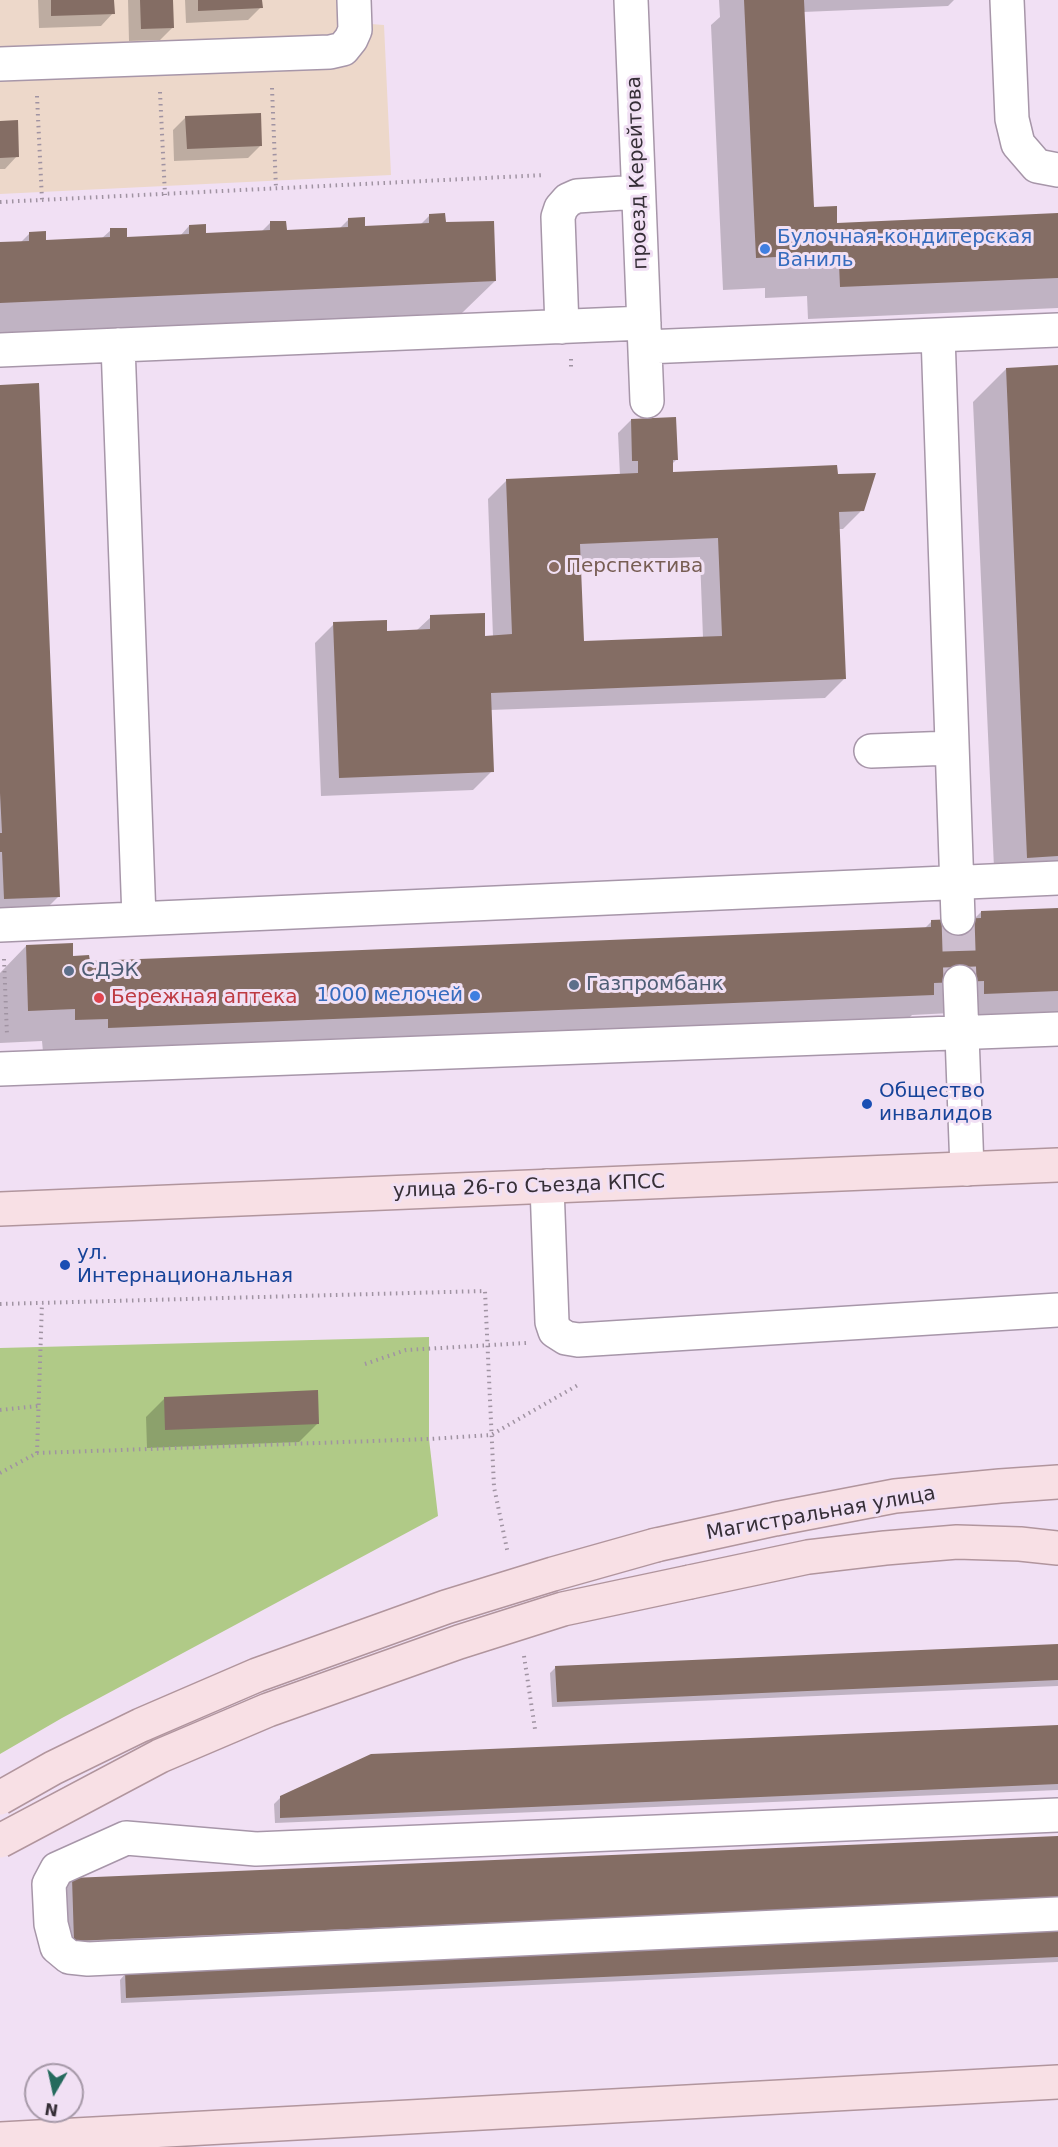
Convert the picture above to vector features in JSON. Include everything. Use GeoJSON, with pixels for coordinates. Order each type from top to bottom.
{"type":"FeatureCollection","features":[{"type":"Feature","properties":{"kind":"main road","name":"улица 26-го Съезда КПСС"},"geometry":{"type":"LineString","coordinates":[[0,1209],[1058,1165]]}},
{"type":"Feature","properties":{"kind":"main road","name":"Магистральная улица"},"geometry":{"type":"LineString","coordinates":[[0,1798],[53,1768],[141,1725],[257,1675],[446,1607],[553,1574],[656,1545],[895,1496],[1058,1482]]}},
{"type":"Feature","properties":{"kind":"main road","name":"Магистральная улица"},"geometry":{"type":"LineString","coordinates":[[0,1841],[160,1756],[268,1710],[459,1642],[563,1609],[808,1557],[957,1542],[1058,1548]]}},
{"type":"Feature","properties":{"kind":"main road"},"geometry":{"type":"LineString","coordinates":[[0,2139],[1058,2082]]}},
{"type":"Feature","properties":{"kind":"street"},"geometry":{"type":"LineString","coordinates":[[0,64],[330,52],[343,49],[351,39],[355,30],[354,0],[371,0]]}},
{"type":"Feature","properties":{"kind":"street","name":"проезд Керейтова"},"geometry":{"type":"LineString","coordinates":[[631,0],[647,401]]}},
{"type":"Feature","properties":{"kind":"street"},"geometry":{"type":"LineString","coordinates":[[1007,0],[1012,119],[1018,144],[1037,166],[1058,170]]}},
{"type":"Feature","properties":{"kind":"street"},"geometry":{"type":"LineString","coordinates":[[562,327],[558,217],[561,208],[568,200],[577,196],[638,192]]}},
{"type":"Feature","properties":{"kind":"street"},"geometry":{"type":"LineString","coordinates":[[0,350],[562,327],[644,335],[938,335],[1058,330]]}},
{"type":"Feature","properties":{"kind":"street"},"geometry":{"type":"LineString","coordinates":[[938,335],[958,918]]}},
{"type":"Feature","properties":{"kind":"street"},"geometry":{"type":"LineString","coordinates":[[118,345],[140,918]]}},
{"type":"Feature","properties":{"kind":"street"},"geometry":{"type":"LineString","coordinates":[[871,751],[952,748]]}},
{"type":"Feature","properties":{"kind":"street"},"geometry":{"type":"LineString","coordinates":[[1,925],[1058,878]]}},
{"type":"Feature","properties":{"kind":"street"},"geometry":{"type":"LineString","coordinates":[[960,982],[967,1169]]}},
{"type":"Feature","properties":{"kind":"street"},"geometry":{"type":"LineString","coordinates":[[4,1069],[1058,1029]]}},
{"type":"Feature","properties":{"kind":"street"},"geometry":{"type":"LineString","coordinates":[[547,1186],[552,1322],[555,1331],[566,1338],[578,1340],[1058,1310]]}},
{"type":"Feature","properties":{"kind":"street"},"geometry":{"type":"LineString","coordinates":[[1058,1815],[256,1849],[126,1838],[57,1869],[49,1884],[51,1924],[57,1947],[69,1958],[88,1959],[1058,1914]]}},
{"type":"Feature","properties":{"kind":"path"},"geometry":{"type":"LineString","coordinates":[[270,54],[276,189]]}},
{"type":"Feature","properties":{"kind":"path"},"geometry":{"type":"LineString","coordinates":[[158,58],[165,195]]}},
{"type":"Feature","properties":{"kind":"path"},"geometry":{"type":"LineString","coordinates":[[36,63],[42,200]]}},
{"type":"Feature","properties":{"kind":"path"},"geometry":{"type":"LineString","coordinates":[[0,202],[556,175]]}},
{"type":"Feature","properties":{"kind":"path"},"geometry":{"type":"LineString","coordinates":[[1,925],[4,1069]]}},
{"type":"Feature","properties":{"kind":"path"},"geometry":{"type":"LineString","coordinates":[[0,1304],[485,1291],[494,1487],[507,1546]]}},
{"type":"Feature","properties":{"kind":"path"},"geometry":{"type":"LineString","coordinates":[[37,1454],[42,1303]]}},
{"type":"Feature","properties":{"kind":"path"},"geometry":{"type":"LineString","coordinates":[[365,1364],[406,1350],[578,1340]]}},
{"type":"Feature","properties":{"kind":"path"},"geometry":{"type":"LineString","coordinates":[[0,1473],[37,1454],[491,1435],[578,1385]]}},
{"type":"Feature","properties":{"kind":"path"},"geometry":{"type":"LineString","coordinates":[[0,1410],[38,1406]]}},
{"type":"Feature","properties":{"kind":"shaded area"},"geometry":{"type":"Polygon","coordinates":[[[0,0],[370,0],[371,24],[384,25],[391,175],[0,194],[0,0]]]}},
{"type":"Feature","properties":{"kind":"green space"},"geometry":{"type":"Polygon","coordinates":[[[429,1337],[429,1439],[438,1516],[62,1718],[0,1754],[0,1348],[429,1337]]]}},
{"type":"Feature","properties":{"kind":"building"},"geometry":{"type":"Polygon","coordinates":[[[51,0],[114,0],[115,14],[51,16],[51,0]]]}},
{"type":"Feature","properties":{"kind":"building"},"geometry":{"type":"Polygon","coordinates":[[[140,0],[173,0],[174,28],[141,29],[140,0]]]}},
{"type":"Feature","properties":{"kind":"building"},"geometry":{"type":"Polygon","coordinates":[[[198,0],[262,0],[263,8],[198,11],[198,0]]]}},
{"type":"Feature","properties":{"kind":"building"},"geometry":{"type":"Polygon","coordinates":[[[744,0],[804,0],[814,207],[837,206],[837,223],[1058,213],[1058,278],[840,287],[839,264],[798,266],[797,256],[756,258],[744,0]]]}},
{"type":"Feature","properties":{"kind":"building"},"geometry":{"type":"Polygon","coordinates":[[[261,113],[262,146],[187,149],[185,116],[261,113]]]}},
{"type":"Feature","properties":{"kind":"building"},"geometry":{"type":"Polygon","coordinates":[[[18,120],[19,157],[0,158],[0,121],[18,120]]]}},
{"type":"Feature","properties":{"kind":"building"},"geometry":{"type":"Polygon","coordinates":[[[445,213],[446,222],[494,221],[496,281],[0,303],[0,242],[29,241],[29,232],[46,231],[46,240],[110,237],[110,228],[127,228],[127,237],[189,234],[189,225],[206,224],[206,233],[270,230],[270,221],[286,221],[287,230],[348,227],[348,218],[365,217],[365,226],[429,223],[429,214],[445,213]]]}},
{"type":"Feature","properties":{"kind":"building"},"geometry":{"type":"Polygon","coordinates":[[[1058,365],[1058,856],[1027,858],[1006,368],[1058,365]]]}},
{"type":"Feature","properties":{"kind":"building"},"geometry":{"type":"Polygon","coordinates":[[[39,383],[60,897],[4,899],[2,852],[0,852],[0,833],[2,833],[0,793],[0,385],[39,383]]]}},
{"type":"Feature","properties":{"kind":"building"},"geometry":{"type":"Polygon","coordinates":[[[676,417],[678,460],[673,460],[673,472],[837,465],[838,474],[876,473],[864,511],[839,512],[846,679],[491,693],[494,772],[339,778],[333,622],[387,620],[387,631],[430,629],[430,615],[485,613],[485,636],[512,634],[506,479],[638,473],[638,461],[632,461],[631,419],[676,417]],[[718,538],[580,544],[584,641],[722,636],[718,538]]]}},
{"type":"Feature","properties":{"kind":"building"},"geometry":{"type":"Polygon","coordinates":[[[1058,908],[1058,991],[984,994],[984,981],[934,983],[934,995],[108,1028],[108,1019],[75,1020],[75,1009],[28,1011],[26,945],[73,943],[73,956],[89,955],[90,961],[931,927],[931,920],[981,918],[981,911],[1058,908]]]}},
{"type":"Feature","properties":{"kind":"building"},"geometry":{"type":"Polygon","coordinates":[[[318,1390],[319,1424],[165,1430],[164,1397],[318,1390]]]}},
{"type":"Feature","properties":{"kind":"building"},"geometry":{"type":"Polygon","coordinates":[[[1058,1644],[1058,1680],[557,1702],[555,1666],[1058,1644]]]}},
{"type":"Feature","properties":{"kind":"building"},"geometry":{"type":"Polygon","coordinates":[[[1058,1725],[1058,1784],[280,1818],[280,1796],[371,1754],[1058,1725]]]}},
{"type":"Feature","properties":{"kind":"building"},"geometry":{"type":"Polygon","coordinates":[[[1058,1836],[1058,1898],[74,1941],[72,1878],[1058,1836]]]}},
{"type":"Feature","properties":{"kind":"building"},"geometry":{"type":"Polygon","coordinates":[[[1058,1931],[1058,1957],[126,1998],[125,1972],[1058,1931]]]}},
{"type":"Feature","properties":{"kind":"tunnel"},"geometry":{"type":"LineString","coordinates":[[958,918],[960,982]]}},
{"type":"Feature","properties":{"kind":"place","name":"Булочная-кондитерская Ваниль"},"geometry":{"type":"Point","coordinates":[765,249]}},
{"type":"Feature","properties":{"kind":"place","name":"Перспектива"},"geometry":{"type":"Point","coordinates":[554,567]}},
{"type":"Feature","properties":{"kind":"place","name":"СДЭК"},"geometry":{"type":"Point","coordinates":[69,971]}},
{"type":"Feature","properties":{"kind":"place","name":"Газпромбанк"},"geometry":{"type":"Point","coordinates":[574,985]}},
{"type":"Feature","properties":{"kind":"place","name":"1000 мелочей"},"geometry":{"type":"Point","coordinates":[475,996]}},
{"type":"Feature","properties":{"kind":"place","name":"Бережная аптека"},"geometry":{"type":"Point","coordinates":[99,998]}},
{"type":"Feature","properties":{"kind":"place","name":"Общество инвалидов"},"geometry":{"type":"Point","coordinates":[867,1104]}},
{"type":"Feature","properties":{"kind":"place","name":"ул. Интернациональная"},"geometry":{"type":"Point","coordinates":[65,1265]}}]}
